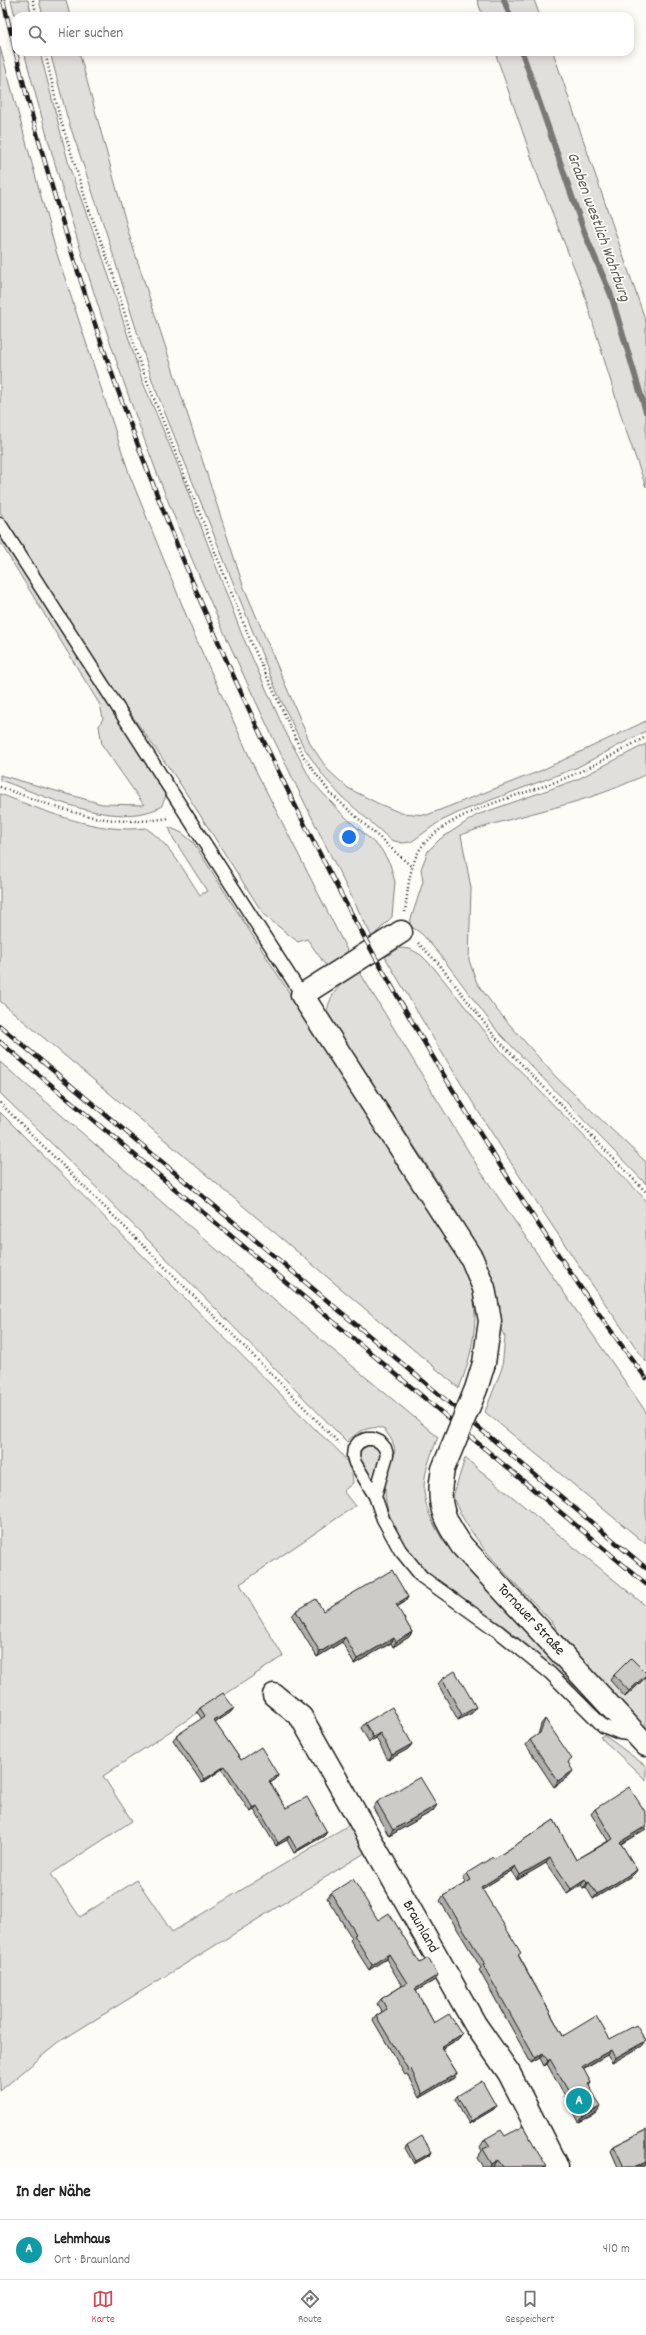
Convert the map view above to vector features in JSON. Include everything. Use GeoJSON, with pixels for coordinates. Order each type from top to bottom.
{"type":"FeatureCollection","features":[{"type":"Feature","properties":{"kind":"street"},"geometry":{"type":"LineString","coordinates":[[302,995],[401,932]]}},
{"type":"Feature","properties":{"kind":"street","name":"Tornauer Straße"},"geometry":{"type":"LineString","coordinates":[[302,995],[472,1260],[484,1288],[490,1321],[484,1363],[476,1389],[443,1469],[439,1498],[444,1516],[462,1546],[642,1740]]}},
{"type":"Feature","properties":{"kind":"street","name":"Braunland"},"geometry":{"type":"LineString","coordinates":[[274,1695],[301,1717],[476,2024],[509,2072],[557,2167]]}},
{"type":"Feature","properties":{"kind":"lane"},"geometry":{"type":"LineString","coordinates":[[0,524],[115,706],[186,811],[302,995]]}},
{"type":"Feature","properties":{"kind":"lane"},"geometry":{"type":"LineString","coordinates":[[375,1496],[385,1463],[385,1448],[374,1439],[366,1439],[359,1442],[354,1448],[353,1456],[355,1463],[375,1496],[383,1518],[400,1550],[422,1577],[498,1632],[545,1669],[603,1726],[620,1734],[642,1740]]}},
{"type":"Feature","properties":{"kind":"path"},"geometry":{"type":"LineString","coordinates":[[33,0],[35,12]]}},
{"type":"Feature","properties":{"kind":"path"},"geometry":{"type":"LineString","coordinates":[[46,56],[59,114],[87,204],[113,274],[139,361],[267,678],[304,757],[330,793],[412,867]]}},
{"type":"Feature","properties":{"kind":"path"},"geometry":{"type":"LineString","coordinates":[[646,737],[570,776],[479,809],[452,823],[423,846],[412,867],[401,932],[423,947],[496,1038],[646,1192]]}},
{"type":"Feature","properties":{"kind":"path"},"geometry":{"type":"LineString","coordinates":[[0,787],[94,818],[125,822],[168,818],[186,811]]}},
{"type":"Feature","properties":{"kind":"path"},"geometry":{"type":"LineString","coordinates":[[0,1103],[220,1322],[328,1433],[353,1456]]}},
{"type":"Feature","properties":{"kind":"shaded area"},"geometry":{"type":"Polygon","coordinates":[[[11,0],[28,0],[31,12],[14,12],[11,0]]]}},
{"type":"Feature","properties":{"kind":"shaded area"},"geometry":{"type":"Polygon","coordinates":[[[39,0],[66,0],[69,12],[42,12],[39,0]]]}},
{"type":"Feature","properties":{"kind":"shaded area"},"geometry":{"type":"Polygon","coordinates":[[[477,0],[534,0],[538,12],[482,12],[477,0]]]}},
{"type":"Feature","properties":{"kind":"shaded area"},"geometry":{"type":"Polygon","coordinates":[[[0,47],[56,251],[130,476],[193,632],[255,769],[349,954],[327,967],[307,939],[298,942],[264,915],[177,779],[116,693],[0,512],[0,47]]]}},
{"type":"Feature","properties":{"kind":"shaded area"},"geometry":{"type":"Polygon","coordinates":[[[25,56],[41,56],[70,169],[104,261],[142,380],[177,463],[242,635],[284,729],[311,780],[341,813],[381,849],[390,864],[395,882],[392,917],[372,937],[296,785],[247,682],[178,526],[133,409],[113,351],[57,172],[25,56]]]}},
{"type":"Feature","properties":{"kind":"shaded area"},"geometry":{"type":"Polygon","coordinates":[[[51,56],[80,56],[131,241],[243,585],[311,745],[328,770],[348,788],[377,803],[401,813],[427,815],[540,771],[646,721],[646,731],[576,768],[462,811],[439,822],[411,842],[402,843],[391,840],[341,796],[324,777],[303,746],[277,692],[153,383],[106,232],[67,117],[51,56]]]}},
{"type":"Feature","properties":{"kind":"shaded area"},"geometry":{"type":"Polygon","coordinates":[[[496,56],[554,56],[646,322],[646,487],[624,425],[583,290],[540,182],[496,56]]]}},
{"type":"Feature","properties":{"kind":"shaded area"},"geometry":{"type":"Polygon","coordinates":[[[0,534],[167,794],[161,807],[142,813],[122,815],[101,813],[58,802],[0,780],[0,775],[102,804],[144,805],[102,745],[99,726],[103,718],[100,705],[0,542],[0,534]]]}},
{"type":"Feature","properties":{"kind":"shaded area"},"geometry":{"type":"Polygon","coordinates":[[[646,744],[646,774],[624,785],[578,801],[507,820],[461,835],[471,888],[469,960],[477,983],[496,1009],[556,1077],[646,1162],[646,1184],[498,1032],[441,956],[422,934],[409,925],[423,882],[421,869],[428,851],[440,839],[477,815],[576,780],[646,744]]]}},
{"type":"Feature","properties":{"kind":"shaded area"},"geometry":{"type":"Polygon","coordinates":[[[0,794],[72,820],[109,828],[146,828],[155,834],[169,850],[200,895],[207,891],[173,838],[169,827],[182,833],[193,842],[458,1257],[466,1272],[473,1295],[475,1322],[474,1336],[468,1363],[459,1388],[0,1001],[0,794]]]}},
{"type":"Feature","properties":{"kind":"shaded area"},"geometry":{"type":"Polygon","coordinates":[[[400,948],[410,949],[421,955],[434,968],[500,1050],[646,1200],[646,1362],[577,1263],[511,1163],[447,1061],[385,957],[400,948]]]}},
{"type":"Feature","properties":{"kind":"shaded area"},"geometry":{"type":"Polygon","coordinates":[[[359,971],[481,1172],[646,1412],[646,1544],[485,1412],[502,1368],[505,1337],[500,1328],[500,1306],[485,1261],[447,1196],[327,1013],[331,999],[338,988],[342,983],[359,971]]]}},
{"type":"Feature","properties":{"kind":"shaded area"},"geometry":{"type":"Polygon","coordinates":[[[0,1062],[327,1345],[438,1437],[427,1467],[424,1491],[429,1514],[435,1527],[444,1542],[601,1710],[500,1623],[454,1594],[420,1565],[400,1538],[388,1512],[385,1491],[386,1475],[395,1451],[394,1445],[383,1428],[364,1430],[347,1442],[86,1177],[0,1093],[0,1062]]]}},
{"type":"Feature","properties":{"kind":"shaded area"},"geometry":{"type":"Polygon","coordinates":[[[0,1112],[320,1434],[338,1450],[347,1461],[353,1483],[343,1491],[355,1506],[240,1584],[283,1656],[103,1776],[132,1821],[51,1874],[80,1917],[137,1880],[172,1932],[352,1823],[368,1851],[59,2042],[0,2091],[0,1112]]]}},
{"type":"Feature","properties":{"kind":"shaded area"},"geometry":{"type":"Polygon","coordinates":[[[367,1446],[375,1446],[381,1455],[382,1460],[375,1485],[359,1457],[360,1451],[367,1446]]]}},
{"type":"Feature","properties":{"kind":"shaded area"},"geometry":{"type":"Polygon","coordinates":[[[465,1458],[646,1606],[646,1730],[559,1633],[553,1623],[497,1564],[471,1531],[453,1497],[465,1458]]]}},
{"type":"Feature","properties":{"kind":"shaded area"},"geometry":{"type":"Polygon","coordinates":[[[604,1735],[646,1766],[646,1780],[600,1737],[604,1735]]]}},
{"type":"Feature","properties":{"kind":"building"},"geometry":{"type":"Polygon","coordinates":[[[392,1570],[408,1597],[396,1604],[412,1632],[396,1642],[394,1638],[357,1659],[345,1637],[320,1652],[296,1611],[316,1599],[323,1611],[392,1570]]]}},
{"type":"Feature","properties":{"kind":"building"},"geometry":{"type":"Polygon","coordinates":[[[631,1658],[646,1673],[646,1675],[629,1691],[614,1675],[631,1658]]]}},
{"type":"Feature","properties":{"kind":"building"},"geometry":{"type":"Polygon","coordinates":[[[455,1671],[476,1707],[462,1715],[442,1679],[455,1671]]]}},
{"type":"Feature","properties":{"kind":"building"},"geometry":{"type":"Polygon","coordinates":[[[223,1693],[234,1708],[214,1721],[241,1760],[261,1747],[278,1775],[269,1781],[286,1808],[307,1797],[327,1832],[297,1850],[289,1836],[278,1843],[257,1806],[253,1808],[225,1766],[205,1779],[176,1736],[205,1716],[200,1708],[223,1693]]]}},
{"type":"Feature","properties":{"kind":"building"},"geometry":{"type":"Polygon","coordinates":[[[392,1707],[412,1744],[392,1755],[380,1733],[373,1737],[365,1723],[392,1707]]]}},
{"type":"Feature","properties":{"kind":"building"},"geometry":{"type":"Polygon","coordinates":[[[545,1719],[572,1759],[568,1762],[573,1771],[558,1781],[530,1740],[540,1733],[545,1719]]]}},
{"type":"Feature","properties":{"kind":"building"},"geometry":{"type":"Polygon","coordinates":[[[420,1777],[437,1805],[393,1830],[377,1802],[420,1777]]]}},
{"type":"Feature","properties":{"kind":"building"},"geometry":{"type":"Polygon","coordinates":[[[629,1787],[646,1813],[646,1826],[620,1842],[637,1870],[597,1894],[589,1882],[587,1883],[585,1880],[571,1889],[550,1858],[520,1875],[515,1866],[481,1887],[521,1953],[518,1955],[563,2036],[596,2016],[610,2039],[636,2025],[646,2041],[615,2058],[611,2050],[582,2066],[591,2083],[588,2084],[601,2107],[583,2117],[550,2059],[548,2061],[543,2053],[535,2058],[483,1965],[485,1964],[443,1896],[471,1880],[467,1873],[493,1857],[494,1859],[554,1820],[576,1860],[613,1839],[595,1809],[629,1787]]]}},
{"type":"Feature","properties":{"kind":"building"},"geometry":{"type":"Polygon","coordinates":[[[353,1879],[378,1920],[389,1913],[420,1963],[428,1958],[438,1975],[415,1989],[434,2023],[449,2014],[462,2034],[441,2047],[457,2073],[422,2094],[411,2069],[409,2071],[376,2016],[387,2009],[381,1999],[407,1983],[389,1954],[372,1965],[354,1935],[356,1934],[331,1893],[353,1879]]]}},
{"type":"Feature","properties":{"kind":"building"},"geometry":{"type":"Polygon","coordinates":[[[482,2081],[496,2106],[471,2121],[457,2096],[482,2081]]]}},
{"type":"Feature","properties":{"kind":"building"},"geometry":{"type":"Polygon","coordinates":[[[523,2126],[547,2167],[503,2167],[498,2160],[492,2164],[483,2149],[490,2146],[485,2139],[501,2130],[505,2136],[523,2126]]]}},
{"type":"Feature","properties":{"kind":"building"},"geometry":{"type":"Polygon","coordinates":[[[646,2130],[646,2162],[635,2167],[624,2167],[614,2146],[646,2130]]]}},
{"type":"Feature","properties":{"kind":"building"},"geometry":{"type":"Polygon","coordinates":[[[422,2136],[432,2152],[416,2161],[407,2145],[422,2136]]]}},
{"type":"Feature","properties":{"kind":"waterway","name":"Graben westlich Wahrburg"},"geometry":{"type":"LineString","coordinates":[[504,0],[508,12]]}},
{"type":"Feature","properties":{"kind":"waterway","name":"Graben westlich Wahrburg"},"geometry":{"type":"LineString","coordinates":[[523,56],[585,234],[611,295],[646,412]]}},
{"type":"Feature","properties":{"kind":"railway"},"geometry":{"type":"LineString","coordinates":[[3,0],[12,36]]}},
{"type":"Feature","properties":{"kind":"railway"},"geometry":{"type":"LineString","coordinates":[[17,56],[42,154],[89,305],[142,455],[201,602],[266,747],[338,889],[415,1027],[498,1162],[552,1245],[607,1326],[646,1378]]}},
{"type":"Feature","properties":{"kind":"railway"},"geometry":{"type":"LineString","coordinates":[[0,1026],[646,1568]]}},
{"type":"Feature","properties":{"kind":"railway"},"geometry":{"type":"LineString","coordinates":[[0,1042],[646,1584]]}},
{"type":"Feature","properties":{"kind":"place","name":"Lehmhaus"},"geometry":{"type":"Point","coordinates":[579,2101]}}]}
